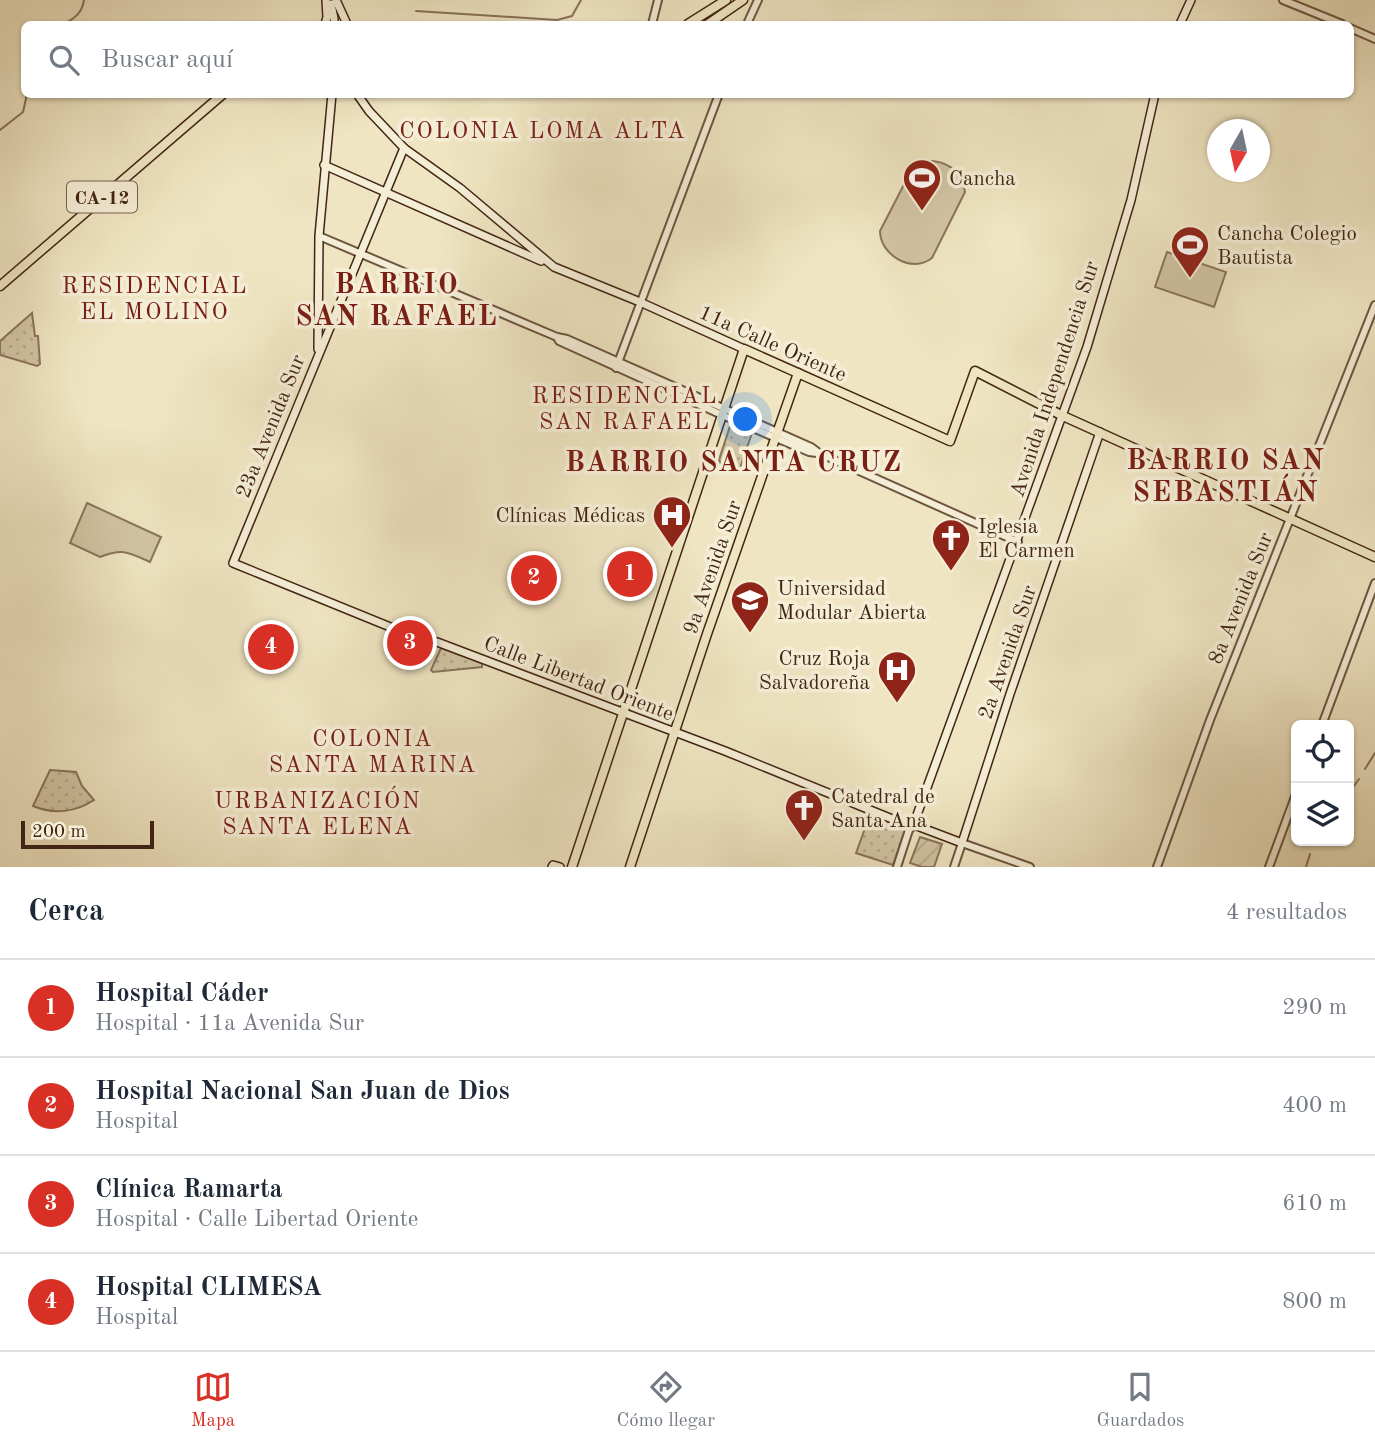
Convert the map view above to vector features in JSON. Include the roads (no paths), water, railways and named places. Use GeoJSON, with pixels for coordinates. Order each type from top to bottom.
{"type":"FeatureCollection","features":[{"type":"Feature","properties":{"kind":"main road"},"geometry":{"type":"LineString","coordinates":[[328,0],[334,19]]}},
{"type":"Feature","properties":{"kind":"main road"},"geometry":{"type":"LineString","coordinates":[[326,21],[328,0]]}},
{"type":"Feature","properties":{"kind":"main road"},"geometry":{"type":"LineString","coordinates":[[337,0],[346,21]]}},
{"type":"Feature","properties":{"kind":"main road"},"geometry":{"type":"LineString","coordinates":[[693,21],[726,0]]}},
{"type":"Feature","properties":{"kind":"main road"},"geometry":{"type":"LineString","coordinates":[[712,21],[743,0]]}},
{"type":"Feature","properties":{"kind":"main road"},"geometry":{"type":"LineString","coordinates":[[1181,21],[1191,0]]}},
{"type":"Feature","properties":{"kind":"main road","name":"CA-12"},"geometry":{"type":"LineString","coordinates":[[0,286],[218,98]]}},
{"type":"Feature","properties":{"kind":"main road"},"geometry":{"type":"LineString","coordinates":[[318,355],[318,236],[332,98]]}},
{"type":"Feature","properties":{"kind":"main road"},"geometry":{"type":"LineString","coordinates":[[360,98],[404,148],[460,188],[554,267]]}},
{"type":"Feature","properties":{"kind":"main road","name":"Avenida Independencia Sur"},"geometry":{"type":"LineString","coordinates":[[913,827],[1087,347],[1131,200],[1154,98]]}},
{"type":"Feature","properties":{"kind":"main road","name":"23a Avenida Sur"},"geometry":{"type":"LineString","coordinates":[[233,563],[404,148]]}},
{"type":"Feature","properties":{"kind":"main road"},"geometry":{"type":"LineString","coordinates":[[324,165],[554,267]]}},
{"type":"Feature","properties":{"kind":"main road","name":"11a Calle Oriente"},"geometry":{"type":"LineString","coordinates":[[554,267],[640,302],[950,441],[975,371],[1063,416]]}},
{"type":"Feature","properties":{"kind":"main road"},"geometry":{"type":"LineString","coordinates":[[572,867],[744,349]]}},
{"type":"Feature","properties":{"kind":"main road","name":"9a Avenida Sur"},"geometry":{"type":"LineString","coordinates":[[630,867],[797,373]]}},
{"type":"Feature","properties":{"kind":"main road"},"geometry":{"type":"LineString","coordinates":[[1063,416],[1375,557]]}},
{"type":"Feature","properties":{"kind":"main road","name":"2a Avenida Sur"},"geometry":{"type":"LineString","coordinates":[[962,843],[1100,432]]}},
{"type":"Feature","properties":{"kind":"main road","name":"Calle Libertad Oriente"},"geometry":{"type":"LineString","coordinates":[[233,563],[405,634],[437,642],[913,827],[917,826],[962,843]]}},
{"type":"Feature","properties":{"kind":"street"},"geometry":{"type":"LineString","coordinates":[[653,21],[658,0]]}},
{"type":"Feature","properties":{"kind":"street"},"geometry":{"type":"LineString","coordinates":[[748,21],[758,0]]}},
{"type":"Feature","properties":{"kind":"street"},"geometry":{"type":"LineString","coordinates":[[1283,0],[1335,21]]}},
{"type":"Feature","properties":{"kind":"street"},"geometry":{"type":"LineString","coordinates":[[1354,30],[1375,39]]}},
{"type":"Feature","properties":{"kind":"street"},"geometry":{"type":"LineString","coordinates":[[617,365],[717,98]]}},
{"type":"Feature","properties":{"kind":"street"},"geometry":{"type":"LineString","coordinates":[[318,236],[556,337],[567,339],[722,413],[1018,542]]}},
{"type":"Feature","properties":{"kind":"street","name":"8a Avenida Sur"},"geometry":{"type":"LineString","coordinates":[[1157,867],[1210,720],[1375,305]]}},
{"type":"Feature","properties":{"kind":"street"},"geometry":{"type":"LineString","coordinates":[[1324,720],[1375,583]]}},
{"type":"Feature","properties":{"kind":"street"},"geometry":{"type":"LineString","coordinates":[[1269,867],[1291,808]]}},
{"type":"Feature","properties":{"kind":"street"},"geometry":{"type":"LineString","coordinates":[[897,867],[909,830],[913,827]]}},
{"type":"Feature","properties":{"kind":"street"},"geometry":{"type":"LineString","coordinates":[[954,867],[962,843],[1030,867]]}},
{"type":"Feature","properties":{"kind":"waterway"},"geometry":{"type":"LineString","coordinates":[[69,21],[82,8],[84,0]]}},
{"type":"Feature","properties":{"kind":"waterway"},"geometry":{"type":"LineString","coordinates":[[416,11],[557,20],[572,16],[581,0]]}},
{"type":"Feature","properties":{"kind":"waterway"},"geometry":{"type":"LineString","coordinates":[[0,130],[23,112],[26,98]]}},
{"type":"Feature","properties":{"kind":"waterway"},"geometry":{"type":"LineString","coordinates":[[1365,769],[1375,753]]}},
{"type":"Feature","properties":{"kind":"waterway"},"geometry":{"type":"LineString","coordinates":[[1354,786],[1359,779]]}},
{"type":"Feature","properties":{"kind":"waterway"},"geometry":{"type":"LineString","coordinates":[[1306,867],[1310,854]]}},
{"type":"Feature","properties":{"kind":"place","name":"Cancha"},"geometry":{"type":"Point","coordinates":[922,212]}},
{"type":"Feature","properties":{"kind":"place","name":"Cancha Colegio Bautista"},"geometry":{"type":"Point","coordinates":[1190,279]}},
{"type":"Feature","properties":{"kind":"place","name":"Clínicas Médicas"},"geometry":{"type":"Point","coordinates":[672,549]}},
{"type":"Feature","properties":{"kind":"place","name":"Iglesia El Carmen"},"geometry":{"type":"Point","coordinates":[951,572]}},
{"type":"Feature","properties":{"kind":"place","name":"Hospital Cáder"},"geometry":{"type":"Point","coordinates":[630,574]}},
{"type":"Feature","properties":{"kind":"place","name":"Hospital Nacional San Juan de Dios"},"geometry":{"type":"Point","coordinates":[534,578]}},
{"type":"Feature","properties":{"kind":"place","name":"Universidad Modular Abierta"},"geometry":{"type":"Point","coordinates":[750,634]}},
{"type":"Feature","properties":{"kind":"place","name":"Clínica Ramarta"},"geometry":{"type":"Point","coordinates":[410,643]}},
{"type":"Feature","properties":{"kind":"place","name":"Hospital CLIMESA"},"geometry":{"type":"Point","coordinates":[271,647]}},
{"type":"Feature","properties":{"kind":"place","name":"Cruz Roja Salvadoreña"},"geometry":{"type":"Point","coordinates":[897,704]}},
{"type":"Feature","properties":{"kind":"place","name":"Catedral de Santa Ana"},"geometry":{"type":"Point","coordinates":[804,842]}},
{"type":"Feature","properties":{"kind":"district","name":"COLONIA LOMA ALTA"},"geometry":{"type":"Point","coordinates":[543,130]}},
{"type":"Feature","properties":{"kind":"district","name":"RESIDENCIAL EL MOLINO"},"geometry":{"type":"Point","coordinates":[155,298]}},
{"type":"Feature","properties":{"kind":"district","name":"BARRIO SAN RAFAEL"},"geometry":{"type":"Point","coordinates":[397,299]}},
{"type":"Feature","properties":{"kind":"district","name":"RESIDENCIAL SAN RAFAEL"},"geometry":{"type":"Point","coordinates":[625,408]}},
{"type":"Feature","properties":{"kind":"district","name":"BARRIO SANTA CRUZ"},"geometry":{"type":"Point","coordinates":[734,461]}},
{"type":"Feature","properties":{"kind":"district","name":"BARRIO SAN SEBASTIÁN"},"geometry":{"type":"Point","coordinates":[1226,475]}},
{"type":"Feature","properties":{"kind":"district","name":"COLONIA SANTA MARINA"},"geometry":{"type":"Point","coordinates":[373,751]}},
{"type":"Feature","properties":{"kind":"district","name":"URBANIZACIÓN SANTA ELENA"},"geometry":{"type":"Point","coordinates":[318,813]}}]}
